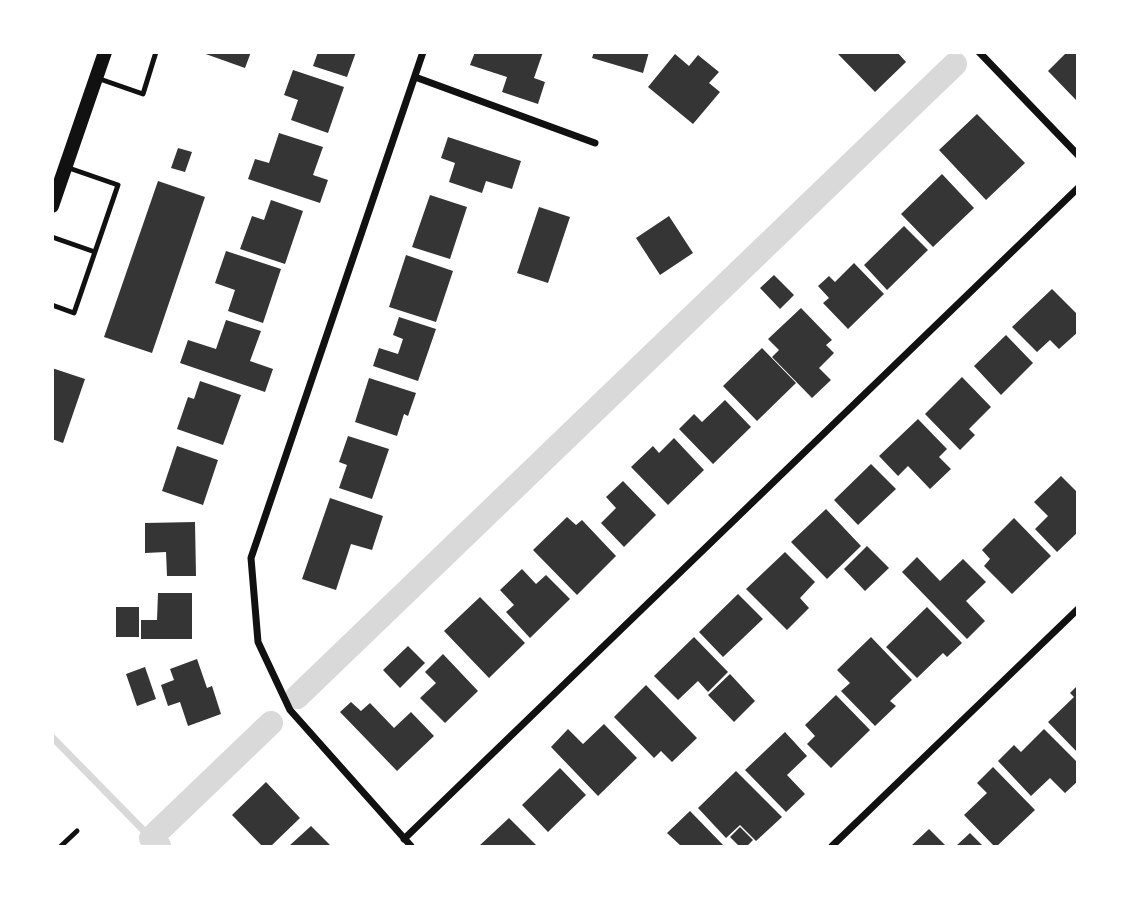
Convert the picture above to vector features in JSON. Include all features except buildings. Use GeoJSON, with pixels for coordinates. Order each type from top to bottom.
{"type":"FeatureCollection","features":[{"type":"Feature","properties":{"kind":"main road"},"geometry":{"type":"LineString","coordinates":[[52,206],[105,52]]}},
{"type":"Feature","properties":{"kind":"street"},"geometry":{"type":"LineString","coordinates":[[411,846],[290,710],[258,642],[251,558],[423,52]]}},
{"type":"Feature","properties":{"kind":"street"},"geometry":{"type":"LineString","coordinates":[[979,52],[1077,155]]}},
{"type":"Feature","properties":{"kind":"street"},"geometry":{"type":"LineString","coordinates":[[415,77],[595,144]]}},
{"type":"Feature","properties":{"kind":"street"},"geometry":{"type":"LineString","coordinates":[[404,839],[1077,188]]}},
{"type":"Feature","properties":{"kind":"street"},"geometry":{"type":"LineString","coordinates":[[832,846],[1077,609]]}},
{"type":"Feature","properties":{"kind":"lane"},"geometry":{"type":"LineString","coordinates":[[97,78],[143,94],[156,52]]}},
{"type":"Feature","properties":{"kind":"lane"},"geometry":{"type":"LineString","coordinates":[[52,305],[74,313],[118,185],[66,167]]}},
{"type":"Feature","properties":{"kind":"lane"},"geometry":{"type":"LineString","coordinates":[[52,237],[95,251]]}},
{"type":"Feature","properties":{"kind":"lane"},"geometry":{"type":"LineString","coordinates":[[61,846],[77,831]]}},
{"type":"Feature","properties":{"kind":"waterway"},"geometry":{"type":"LineString","coordinates":[[297,697],[955,64]]}},
{"type":"Feature","properties":{"kind":"waterway"},"geometry":{"type":"LineString","coordinates":[[159,846],[151,838],[271,723]]}},
{"type":"Feature","properties":{"kind":"waterway"},"geometry":{"type":"LineString","coordinates":[[52,737],[151,838]]}}]}
